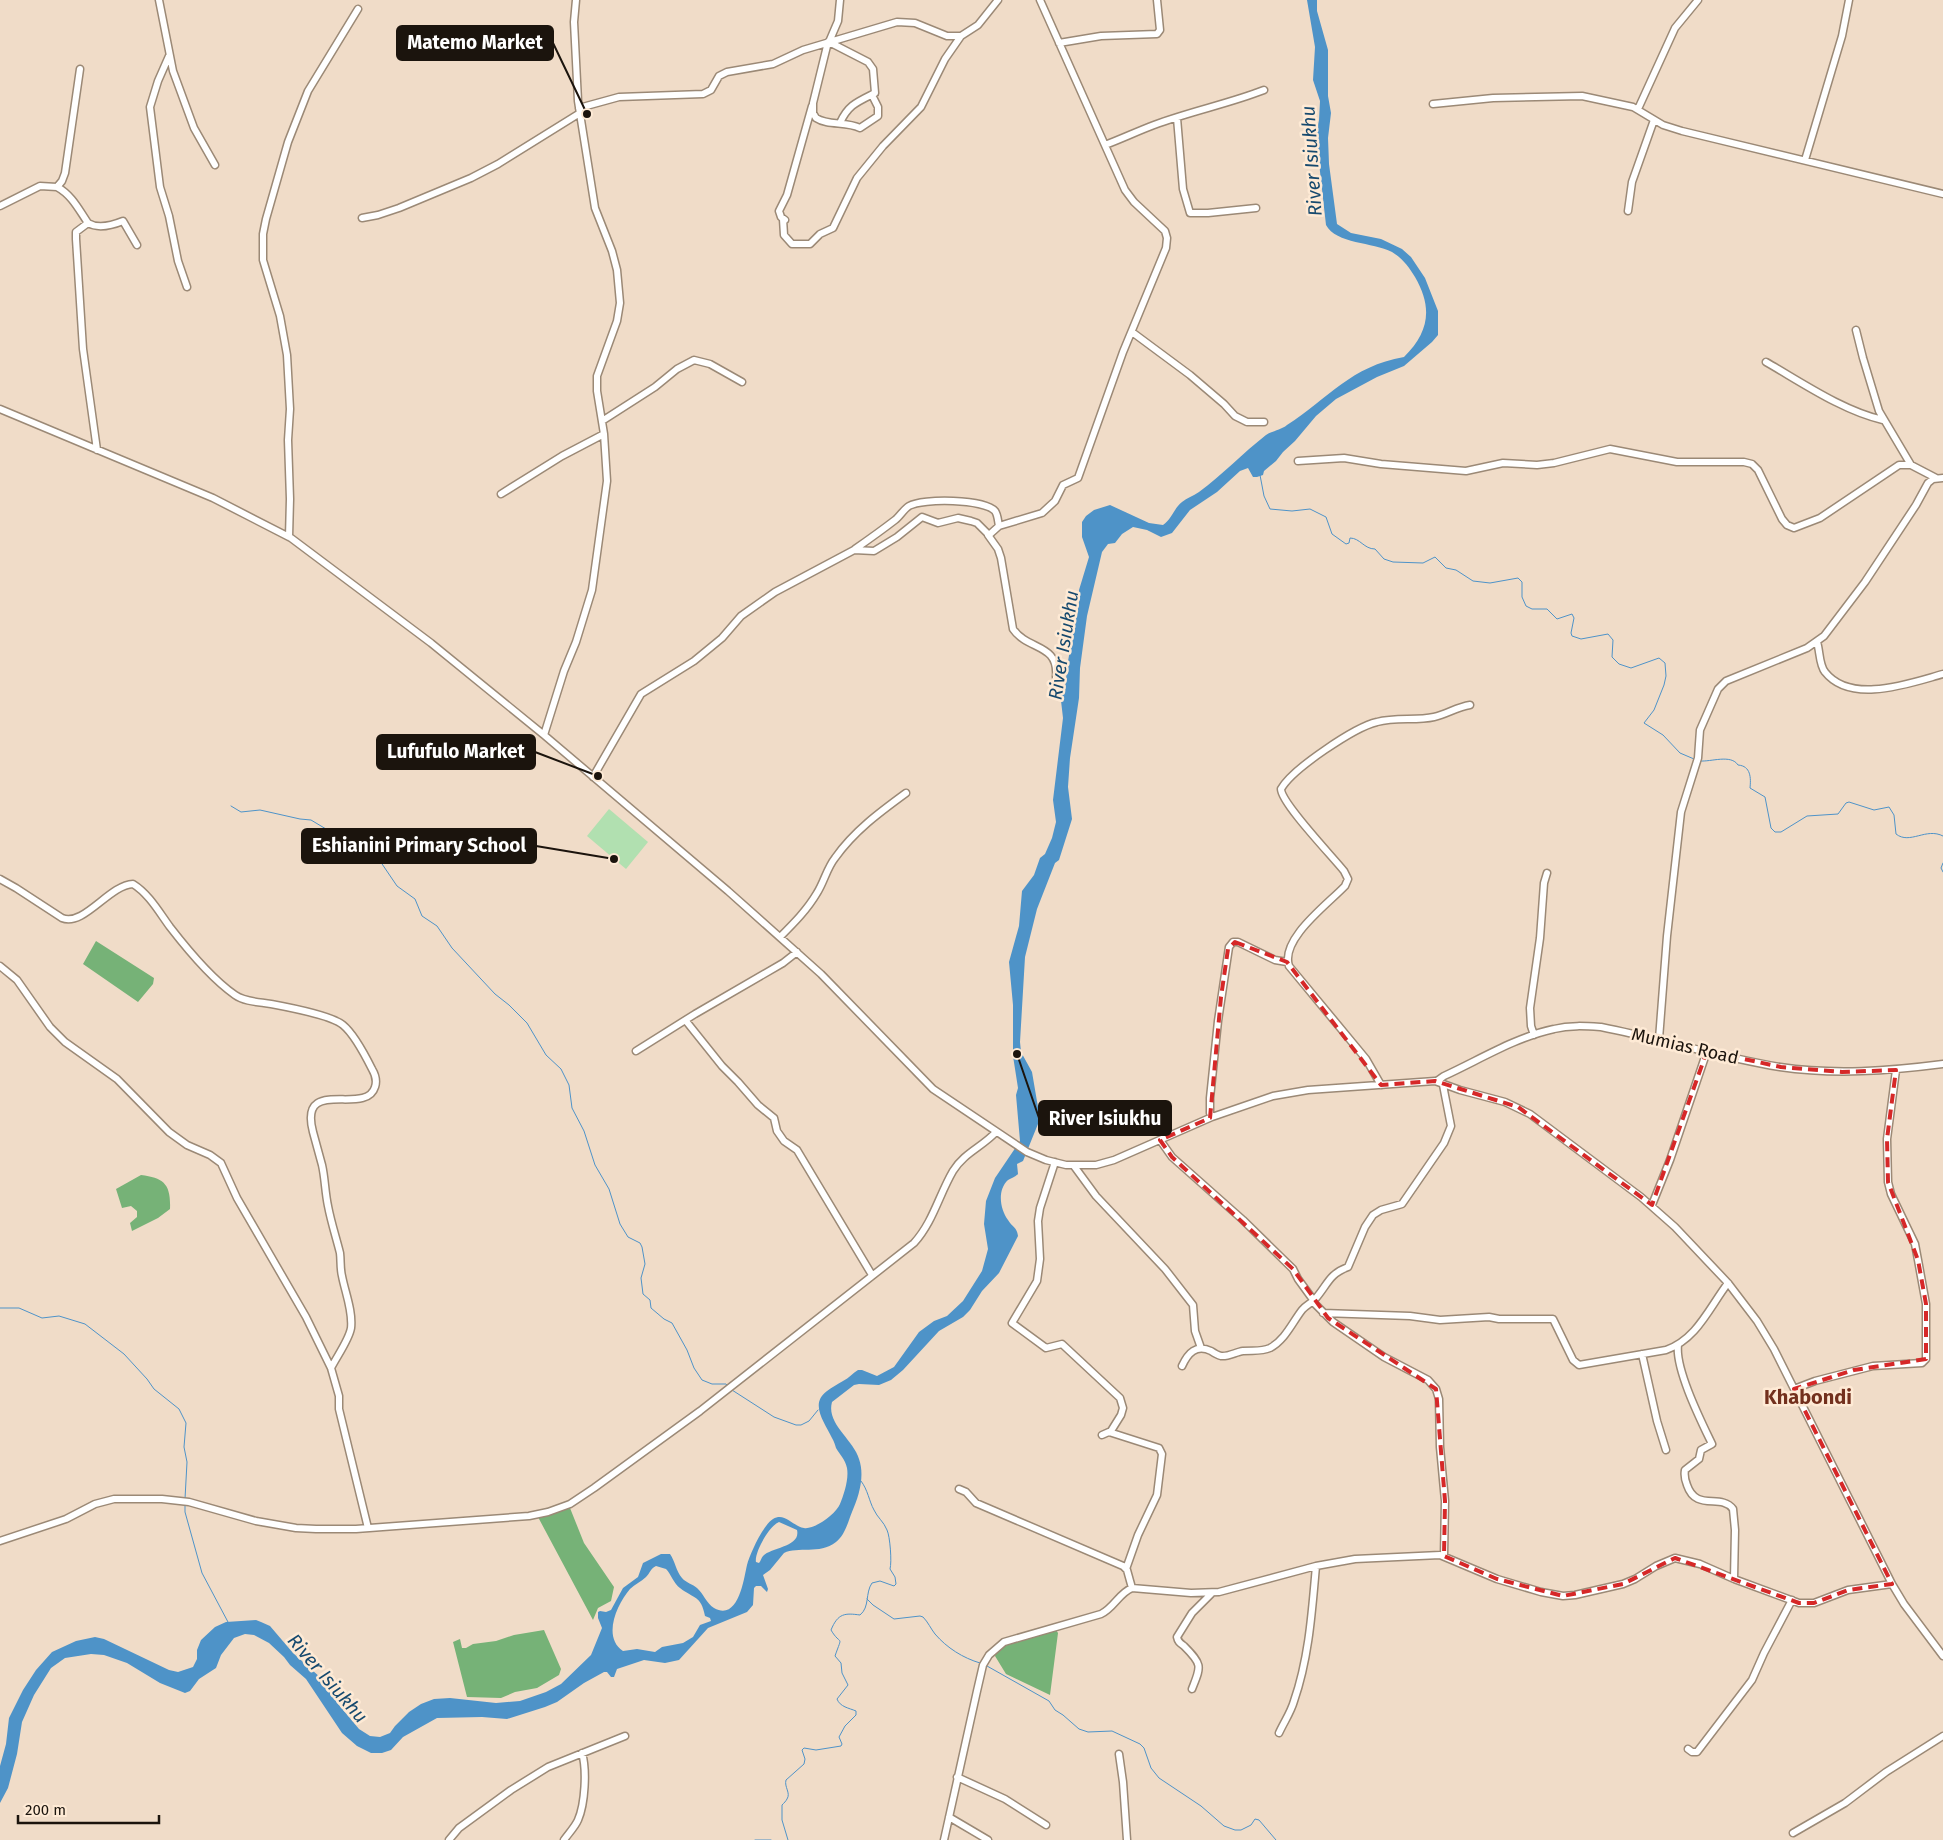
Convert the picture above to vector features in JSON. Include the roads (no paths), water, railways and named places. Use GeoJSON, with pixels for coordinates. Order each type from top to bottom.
{"type":"FeatureCollection","features":[{"type":"Feature","properties":{"kind":"street"},"geometry":{"type":"LineString","coordinates":[[159,0],[169,56],[179,90],[194,128],[215,165]]}},
{"type":"Feature","properties":{"kind":"street"},"geometry":{"type":"LineString","coordinates":[[544,736],[592,590],[607,481],[604,434],[596,376],[617,321],[620,289],[612,251],[595,208],[580,110],[574,22],[576,0]]}},
{"type":"Feature","properties":{"kind":"street"},"geometry":{"type":"LineString","coordinates":[[840,0],[838,21],[829,42],[787,194],[779,210],[785,220],[784,235],[792,244],[810,244],[820,234],[833,228],[857,178],[883,146],[921,107],[938,71],[961,36],[978,25],[998,0]]}},
{"type":"Feature","properties":{"kind":"street"},"geometry":{"type":"LineString","coordinates":[[988,535],[999,526],[1042,513],[1055,501],[1063,485],[1078,478],[1132,332],[1166,248],[1167,238],[1165,231],[1134,202],[1126,190],[1040,0]]}},
{"type":"Feature","properties":{"kind":"street"},"geometry":{"type":"LineString","coordinates":[[1059,43],[1101,36],[1157,34],[1160,30],[1157,0]]}},
{"type":"Feature","properties":{"kind":"street"},"geometry":{"type":"LineString","coordinates":[[1638,110],[1675,28],[1698,0]]}},
{"type":"Feature","properties":{"kind":"street"},"geometry":{"type":"LineString","coordinates":[[1805,160],[1842,36],[1849,0]]}},
{"type":"Feature","properties":{"kind":"street"},"geometry":{"type":"LineString","coordinates":[[288,537],[290,506],[288,440],[290,409],[287,355],[280,316],[263,260],[263,234],[288,142],[308,91],[358,9]]}},
{"type":"Feature","properties":{"kind":"street"},"geometry":{"type":"LineString","coordinates":[[362,218],[399,208],[471,178],[498,164],[580,110],[608,98],[704,94],[710,90],[719,76],[727,72],[773,64],[792,54],[829,42],[885,25],[906,21],[947,36],[961,36]]}},
{"type":"Feature","properties":{"kind":"street"},"geometry":{"type":"LineString","coordinates":[[947,36],[952,49]]}},
{"type":"Feature","properties":{"kind":"street"},"geometry":{"type":"LineString","coordinates":[[829,42],[868,62],[873,69],[875,82],[875,93],[855,103],[845,112],[840,123]]}},
{"type":"Feature","properties":{"kind":"street"},"geometry":{"type":"LineString","coordinates":[[169,56],[158,81],[150,107],[160,187],[169,216],[178,262],[187,287]]}},
{"type":"Feature","properties":{"kind":"street"},"geometry":{"type":"LineString","coordinates":[[60,189],[65,173],[80,69]]}},
{"type":"Feature","properties":{"kind":"street"},"geometry":{"type":"LineString","coordinates":[[1105,145],[1154,124],[1228,104],[1264,90]]}},
{"type":"Feature","properties":{"kind":"street"},"geometry":{"type":"LineString","coordinates":[[814,98],[813,108],[816,118],[824,122],[840,123],[860,128],[878,116],[878,107],[872,95]]}},
{"type":"Feature","properties":{"kind":"street"},"geometry":{"type":"LineString","coordinates":[[1433,104],[1492,98],[1575,96],[1625,104],[1654,120],[1682,131],[1943,194]]}},
{"type":"Feature","properties":{"kind":"street"},"geometry":{"type":"LineString","coordinates":[[1177,118],[1183,189],[1190,213],[1256,208]]}},
{"type":"Feature","properties":{"kind":"street"},"geometry":{"type":"LineString","coordinates":[[1628,211],[1632,182],[1654,120]]}},
{"type":"Feature","properties":{"kind":"street"},"geometry":{"type":"LineString","coordinates":[[0,206],[40,186],[60,189],[74,201],[88,224],[93,226],[113,225],[123,222],[137,246]]}},
{"type":"Feature","properties":{"kind":"street"},"geometry":{"type":"LineString","coordinates":[[88,224],[76,232],[76,239],[83,349],[97,450]]}},
{"type":"Feature","properties":{"kind":"street"},"geometry":{"type":"LineString","coordinates":[[1856,330],[1862,358],[1883,420],[1911,465]]}},
{"type":"Feature","properties":{"kind":"street"},"geometry":{"type":"LineString","coordinates":[[1132,332],[1190,374],[1235,416],[1247,422],[1264,422]]}},
{"type":"Feature","properties":{"kind":"street"},"geometry":{"type":"LineString","coordinates":[[602,421],[677,369],[694,360],[710,364],[742,382]]}},
{"type":"Feature","properties":{"kind":"street"},"geometry":{"type":"LineString","coordinates":[[1766,362],[1864,414],[1883,420]]}},
{"type":"Feature","properties":{"kind":"street"},"geometry":{"type":"LineString","coordinates":[[0,409],[214,498],[288,537],[431,644],[544,736],[798,952],[930,1085],[1027,1152],[1055,1162],[1074,1166],[1086,1166],[1107,1162],[1212,1118],[1255,1102],[1287,1093],[1381,1085],[1440,1083],[1504,1102],[1530,1114],[1652,1205],[1728,1283],[1762,1329],[1892,1584],[1904,1604],[1943,1656]]}},
{"type":"Feature","properties":{"kind":"street"},"geometry":{"type":"LineString","coordinates":[[501,494],[562,456],[604,434]]}},
{"type":"Feature","properties":{"kind":"street"},"geometry":{"type":"LineString","coordinates":[[1298,461],[1336,458],[1380,464],[1466,471],[1503,463],[1554,463],[1615,449],[1677,462],[1744,462],[1752,464],[1760,473],[1782,519],[1787,525],[1794,528],[1820,518],[1899,465],[1911,465],[1939,478]]}},
{"type":"Feature","properties":{"kind":"street"},"geometry":{"type":"LineString","coordinates":[[1659,1039],[1664,966],[1680,820],[1697,761],[1699,736],[1718,689],[1721,684],[1807,648],[1824,636],[1856,595],[1916,505],[1928,483],[1939,478]]}},
{"type":"Feature","properties":{"kind":"street"},"geometry":{"type":"LineString","coordinates":[[592,777],[641,694],[700,656],[722,638],[741,616],[758,603],[854,550],[898,518],[908,506],[928,501],[974,503],[994,510],[999,526]]}},
{"type":"Feature","properties":{"kind":"street"},"geometry":{"type":"LineString","coordinates":[[854,550],[874,551],[897,537],[922,517],[938,523],[958,518],[971,521],[982,527],[998,549],[1001,558],[1013,629],[1018,636],[1042,648],[1054,659],[1057,667],[1056,677]]}},
{"type":"Feature","properties":{"kind":"street"},"geometry":{"type":"LineString","coordinates":[[1817,642],[1824,671],[1831,678],[1849,688],[1883,688],[1914,683],[1943,674]]}},
{"type":"Feature","properties":{"kind":"street"},"geometry":{"type":"LineString","coordinates":[[1381,1085],[1366,1059],[1294,974],[1287,962],[1290,947],[1303,928],[1345,886],[1348,879],[1344,871],[1282,796],[1282,789],[1286,782],[1326,749],[1360,728],[1386,720],[1434,717],[1458,706],[1470,704]]}},
{"type":"Feature","properties":{"kind":"street"},"geometry":{"type":"LineString","coordinates":[[780,937],[809,905],[843,847],[873,818],[906,792]]}},
{"type":"Feature","properties":{"kind":"street"},"geometry":{"type":"LineString","coordinates":[[1534,1035],[1531,1026],[1530,1008],[1540,940],[1544,883],[1547,873]]}},
{"type":"Feature","properties":{"kind":"street"},"geometry":{"type":"LineString","coordinates":[[0,879],[62,918],[69,920],[79,917],[113,892],[128,884],[133,884],[151,901],[169,926],[212,974],[236,996],[246,1000],[298,1010],[335,1021],[344,1026],[356,1042],[374,1073],[376,1082],[374,1090],[370,1095],[362,1098],[320,1102],[314,1106],[312,1116],[328,1207],[340,1255],[341,1274],[349,1304],[351,1325],[349,1335],[331,1368]]}},
{"type":"Feature","properties":{"kind":"street"},"geometry":{"type":"LineString","coordinates":[[1212,1118],[1209,1106],[1219,1013],[1229,947],[1233,942],[1238,942],[1275,960],[1287,962]]}},
{"type":"Feature","properties":{"kind":"street"},"geometry":{"type":"LineString","coordinates":[[636,1051],[783,963],[798,952]]}},
{"type":"Feature","properties":{"kind":"street"},"geometry":{"type":"LineString","coordinates":[[0,966],[14,976],[50,1026],[65,1042],[116,1079],[169,1132],[221,1163],[240,1203],[302,1310],[331,1368],[339,1396],[338,1408],[368,1528]]}},
{"type":"Feature","properties":{"kind":"street"},"geometry":{"type":"LineString","coordinates":[[686,1021],[722,1066],[758,1105],[774,1118],[777,1131],[784,1141],[797,1150],[872,1275]]}},
{"type":"Feature","properties":{"kind":"street","name":"Mumias Road"},"geometry":{"type":"LineString","coordinates":[[1440,1083],[1444,1076],[1534,1035],[1554,1029],[1580,1026],[1601,1027],[1781,1067],[1842,1072],[1896,1070],[1943,1064]]}},
{"type":"Feature","properties":{"kind":"street"},"geometry":{"type":"LineString","coordinates":[[1652,1205],[1670,1160],[1707,1051]]}},
{"type":"Feature","properties":{"kind":"street"},"geometry":{"type":"LineString","coordinates":[[1794,1389],[1854,1370],[1883,1365],[1922,1362],[1926,1359],[1926,1304],[1918,1260],[1914,1244],[1891,1194],[1888,1182],[1887,1139],[1896,1070]]}},
{"type":"Feature","properties":{"kind":"street"},"geometry":{"type":"LineString","coordinates":[[1182,1366],[1189,1353],[1201,1348],[1222,1356],[1243,1351],[1264,1350],[1275,1344],[1296,1321],[1303,1309],[1313,1302],[1328,1280],[1338,1270],[1348,1266],[1365,1227],[1373,1215],[1381,1210],[1402,1204],[1444,1143],[1451,1126],[1440,1083]]}},
{"type":"Feature","properties":{"kind":"street"},"geometry":{"type":"LineString","coordinates":[[0,1541],[66,1519],[94,1504],[114,1499],[153,1499],[189,1502],[247,1519],[296,1528],[330,1530],[529,1516],[570,1504],[700,1411],[895,1258],[922,1234],[953,1171],[961,1159],[996,1132]]}},
{"type":"Feature","properties":{"kind":"street"},"geometry":{"type":"LineString","coordinates":[[1160,1140],[1172,1157],[1243,1220],[1293,1269],[1313,1302],[1323,1313],[1384,1357],[1428,1380],[1436,1389],[1439,1400],[1440,1454],[1445,1501],[1444,1556]]}},
{"type":"Feature","properties":{"kind":"street"},"geometry":{"type":"LineString","coordinates":[[1055,1162],[1040,1208],[1038,1221],[1040,1259],[1038,1281],[1012,1323],[1046,1348],[1060,1344],[1067,1348],[1094,1376],[1116,1393],[1122,1402],[1122,1410],[1106,1434],[1159,1448],[1162,1452],[1157,1495],[1140,1530],[1126,1569],[1132,1588]]}},
{"type":"Feature","properties":{"kind":"street"},"geometry":{"type":"LineString","coordinates":[[1074,1166],[1096,1196],[1166,1269],[1193,1305],[1195,1331],[1201,1348]]}},
{"type":"Feature","properties":{"kind":"street"},"geometry":{"type":"LineString","coordinates":[[1323,1313],[1400,1315],[1440,1320],[1489,1317],[1499,1319],[1552,1319],[1577,1365],[1666,1350],[1678,1345],[1692,1334],[1728,1283]]}},
{"type":"Feature","properties":{"kind":"street"},"geometry":{"type":"LineString","coordinates":[[1678,1345],[1677,1352],[1680,1365],[1712,1444],[1702,1450],[1699,1459],[1685,1470],[1684,1476],[1694,1497],[1705,1501],[1729,1504],[1733,1509],[1735,1530],[1734,1579]]}},
{"type":"Feature","properties":{"kind":"street"},"geometry":{"type":"LineString","coordinates":[[1642,1354],[1657,1422],[1666,1450]]}},
{"type":"Feature","properties":{"kind":"street"},"geometry":{"type":"LineString","coordinates":[[958,1489],[966,1492],[976,1503],[1108,1559],[1126,1569]]}},
{"type":"Feature","properties":{"kind":"street"},"geometry":{"type":"LineString","coordinates":[[944,1840],[982,1669],[989,1655],[1004,1642],[1101,1614],[1110,1609],[1127,1590],[1132,1588],[1212,1593],[1316,1566],[1355,1560],[1444,1556],[1497,1580],[1563,1596],[1623,1584],[1675,1558],[1700,1564],[1734,1579],[1792,1600],[1811,1604],[1841,1592],[1892,1584]]}},
{"type":"Feature","properties":{"kind":"street"},"geometry":{"type":"LineString","coordinates":[[1279,1732],[1292,1707],[1301,1678],[1309,1630],[1316,1566]]}},
{"type":"Feature","properties":{"kind":"street"},"geometry":{"type":"LineString","coordinates":[[1192,1689],[1200,1670],[1199,1665],[1195,1658],[1178,1641],[1177,1637],[1192,1613],[1212,1593]]}},
{"type":"Feature","properties":{"kind":"street"},"geometry":{"type":"LineString","coordinates":[[1688,1749],[1692,1752],[1697,1752],[1748,1687],[1792,1600]]}},
{"type":"Feature","properties":{"kind":"street"},"geometry":{"type":"LineString","coordinates":[[1934,1643],[1943,1642]]}},
{"type":"Feature","properties":{"kind":"street"},"geometry":{"type":"LineString","coordinates":[[448,1840],[459,1828],[511,1790],[548,1768],[625,1736]]}},
{"type":"Feature","properties":{"kind":"street"},"geometry":{"type":"LineString","coordinates":[[1793,1833],[1848,1801],[1886,1772],[1943,1736]]}},
{"type":"Feature","properties":{"kind":"street"},"geometry":{"type":"LineString","coordinates":[[564,1840],[576,1824],[580,1814],[585,1766],[582,1753]]}},
{"type":"Feature","properties":{"kind":"street"},"geometry":{"type":"LineString","coordinates":[[1119,1754],[1127,1840]]}},
{"type":"Feature","properties":{"kind":"street"},"geometry":{"type":"LineString","coordinates":[[958,1777],[1005,1799],[1046,1825]]}},
{"type":"Feature","properties":{"kind":"street"},"geometry":{"type":"LineString","coordinates":[[949,1817],[988,1840]]}},
{"type":"Feature","properties":{"kind":"water"},"geometry":{"type":"Polygon","coordinates":[[[1307,0],[1317,0],[1317,11],[1328,50],[1328,96],[1331,113],[1328,138],[1329,164],[1337,224],[1351,233],[1381,239],[1402,249],[1411,257],[1425,278],[1438,311],[1438,335],[1404,366],[1377,377],[1336,399],[1316,416],[1295,441],[1264,471],[1263,475],[1253,477],[1248,468],[1240,471],[1217,492],[1190,510],[1172,533],[1161,537],[1147,530],[1133,527],[1122,534],[1115,543],[1108,544],[1102,552],[1087,616],[1080,668],[1079,698],[1070,758],[1068,787],[1072,819],[1059,860],[1055,863],[1037,909],[1025,957],[1020,1042],[1021,1052],[1032,1072],[1040,1119],[1023,1161],[1017,1164],[1018,1174],[1008,1180],[1001,1194],[1005,1216],[1017,1231],[1018,1236],[999,1273],[982,1291],[970,1310],[963,1317],[939,1331],[903,1370],[891,1380],[879,1385],[854,1385],[832,1402],[831,1410],[836,1424],[856,1452],[861,1466],[857,1499],[842,1536],[836,1542],[823,1548],[784,1553],[770,1570],[763,1575],[768,1589],[767,1592],[761,1586],[756,1586],[754,1588],[753,1605],[747,1612],[708,1628],[679,1660],[665,1663],[644,1660],[617,1669],[614,1677],[604,1672],[557,1702],[507,1719],[482,1717],[437,1718],[403,1737],[391,1750],[382,1753],[371,1753],[357,1746],[342,1733],[306,1679],[269,1643],[254,1635],[245,1634],[234,1638],[221,1655],[216,1668],[199,1679],[190,1691],[185,1693],[160,1683],[127,1663],[104,1655],[91,1654],[65,1658],[51,1668],[34,1695],[22,1722],[17,1754],[8,1788],[0,1803],[0,1766],[6,1744],[9,1718],[23,1690],[36,1670],[52,1652],[76,1641],[95,1637],[104,1639],[169,1670],[178,1672],[193,1667],[197,1659],[197,1650],[201,1640],[215,1627],[226,1622],[256,1620],[270,1626],[293,1653],[321,1678],[338,1704],[359,1729],[370,1736],[380,1737],[390,1733],[409,1712],[421,1704],[434,1699],[450,1698],[496,1703],[520,1701],[546,1692],[561,1684],[591,1655],[602,1628],[598,1612],[611,1610],[623,1588],[638,1577],[643,1563],[661,1554],[670,1554],[682,1578],[694,1585],[711,1606],[722,1611],[729,1609],[735,1604],[739,1596],[754,1547],[769,1522],[777,1517],[781,1517],[800,1527],[808,1528],[824,1520],[838,1508],[846,1486],[847,1468],[820,1414],[819,1402],[822,1396],[829,1390],[858,1370],[877,1376],[894,1367],[919,1332],[934,1321],[947,1316],[963,1301],[982,1271],[988,1249],[984,1224],[986,1201],[995,1178],[1020,1141],[1016,1095],[1018,1088],[1013,1056],[1013,1005],[1009,962],[1019,926],[1022,891],[1034,875],[1040,858],[1045,854],[1056,822],[1053,800],[1063,718],[1060,692],[1065,688],[1079,602],[1079,590],[1089,557],[1082,537],[1082,522],[1094,510],[1110,505],[1149,523],[1163,525],[1182,502],[1208,485],[1266,435],[1285,427],[1355,375],[1385,361],[1404,357],[1419,338],[1423,329],[1426,309],[1421,288],[1405,263],[1392,252],[1338,236],[1326,225],[1316,136],[1320,101],[1313,80],[1315,47],[1307,0]],[[779,1522],[775,1524],[763,1540],[757,1553],[756,1562],[759,1563],[767,1553],[795,1540],[797,1530],[779,1522]],[[656,1566],[644,1579],[630,1589],[620,1603],[614,1620],[613,1638],[623,1651],[637,1649],[655,1652],[662,1647],[683,1643],[693,1637],[700,1625],[711,1621],[710,1618],[705,1616],[701,1604],[696,1598],[678,1586],[666,1569],[656,1566]]]}},
{"type":"Feature","properties":{"kind":"waterway"},"geometry":{"type":"LineString","coordinates":[[1260,475],[1264,496],[1270,509],[1292,511],[1310,509],[1326,517],[1332,534],[1346,544],[1349,543],[1350,538],[1353,538],[1371,549],[1375,549],[1384,559],[1393,562],[1423,563],[1435,557],[1446,568],[1456,570],[1473,581],[1490,583],[1518,578],[1522,582],[1522,597],[1526,606],[1532,609],[1547,609],[1557,619],[1572,614],[1574,618],[1572,636],[1581,639],[1608,634],[1613,640],[1612,657],[1619,664],[1631,668],[1659,658],[1665,663],[1666,676],[1664,685],[1654,710],[1644,723],[1663,735],[1680,753],[1694,759]]}},
{"type":"Feature","properties":{"kind":"waterway"},"geometry":{"type":"LineString","coordinates":[[1700,761],[1726,759],[1748,770],[1750,788],[1765,797],[1771,828],[1775,832],[1781,832],[1807,816],[1838,814],[1846,803],[1849,802],[1874,810],[1889,807],[1894,815],[1896,834],[1901,837],[1907,838],[1930,833],[1943,836]]}},
{"type":"Feature","properties":{"kind":"waterway"},"geometry":{"type":"LineString","coordinates":[[231,806],[241,812],[260,810],[311,820],[336,835],[345,853],[351,857],[364,859],[373,856],[378,858],[397,886],[415,899],[422,916],[437,926],[452,948],[495,994],[527,1023],[546,1055],[561,1069],[569,1085],[572,1108],[584,1131],[595,1165],[609,1189],[620,1224],[628,1237],[640,1243],[642,1247],[645,1264],[641,1278],[643,1294],[650,1300],[651,1308],[672,1323],[702,1380],[712,1384],[726,1384],[728,1386]]}},
{"type":"Feature","properties":{"kind":"waterway"},"geometry":{"type":"LineString","coordinates":[[1943,863],[1941,868],[1943,872]]}},
{"type":"Feature","properties":{"kind":"waterway"},"geometry":{"type":"LineString","coordinates":[[0,1308],[19,1308],[42,1318],[59,1316],[85,1324],[124,1354],[154,1389],[179,1409],[186,1423],[184,1447],[187,1462],[185,1499]]}},
{"type":"Feature","properties":{"kind":"waterway"},"geometry":{"type":"LineString","coordinates":[[732,1390],[774,1417],[796,1425],[809,1421],[818,1410]]}},
{"type":"Feature","properties":{"kind":"waterway"},"geometry":{"type":"LineString","coordinates":[[788,1840],[782,1820],[782,1805],[788,1797],[786,1780],[804,1764],[805,1759],[802,1750],[804,1748],[816,1750],[841,1746],[839,1737],[845,1726],[856,1715],[856,1711],[842,1706],[837,1699],[848,1685],[842,1673],[841,1663],[835,1656],[840,1641],[831,1630],[836,1620],[842,1615],[860,1615],[863,1612],[872,1583],[880,1581],[894,1586],[896,1584],[895,1577],[890,1569],[891,1555],[888,1533],[884,1524],[875,1513],[861,1481]]}},
{"type":"Feature","properties":{"kind":"waterway"},"geometry":{"type":"LineString","coordinates":[[185,1505],[185,1512],[202,1573],[228,1622]]}},
{"type":"Feature","properties":{"kind":"waterway"},"geometry":{"type":"LineString","coordinates":[[867,1599],[894,1619],[923,1617],[945,1644],[961,1655],[980,1663]]}},
{"type":"Feature","properties":{"kind":"waterway"},"geometry":{"type":"LineString","coordinates":[[987,1666],[1049,1701],[1055,1710],[1079,1729],[1088,1732],[1112,1731],[1140,1744],[1144,1748],[1151,1768],[1159,1778],[1201,1806],[1224,1826],[1241,1830],[1251,1825],[1255,1819],[1259,1820],[1276,1840]]}},
{"type":"Feature","properties":{"kind":"waterway"},"geometry":{"type":"LineString","coordinates":[[755,1840],[771,1840]]}},
{"type":"Feature","properties":{"kind":"place","name":"Matemo Market"},"geometry":{"type":"Point","coordinates":[587,114]}},
{"type":"Feature","properties":{"kind":"place","name":"Lufufulo Market"},"geometry":{"type":"Point","coordinates":[598,776]}},
{"type":"Feature","properties":{"kind":"place","name":"Eshianini Primary School"},"geometry":{"type":"Point","coordinates":[614,859]}},
{"type":"Feature","properties":{"kind":"place","name":"River Isiukhu"},"geometry":{"type":"Point","coordinates":[1017,1054]}},
{"type":"Feature","properties":{"kind":"district","name":"Khabondi"},"geometry":{"type":"Point","coordinates":[1808,1397]}}]}
